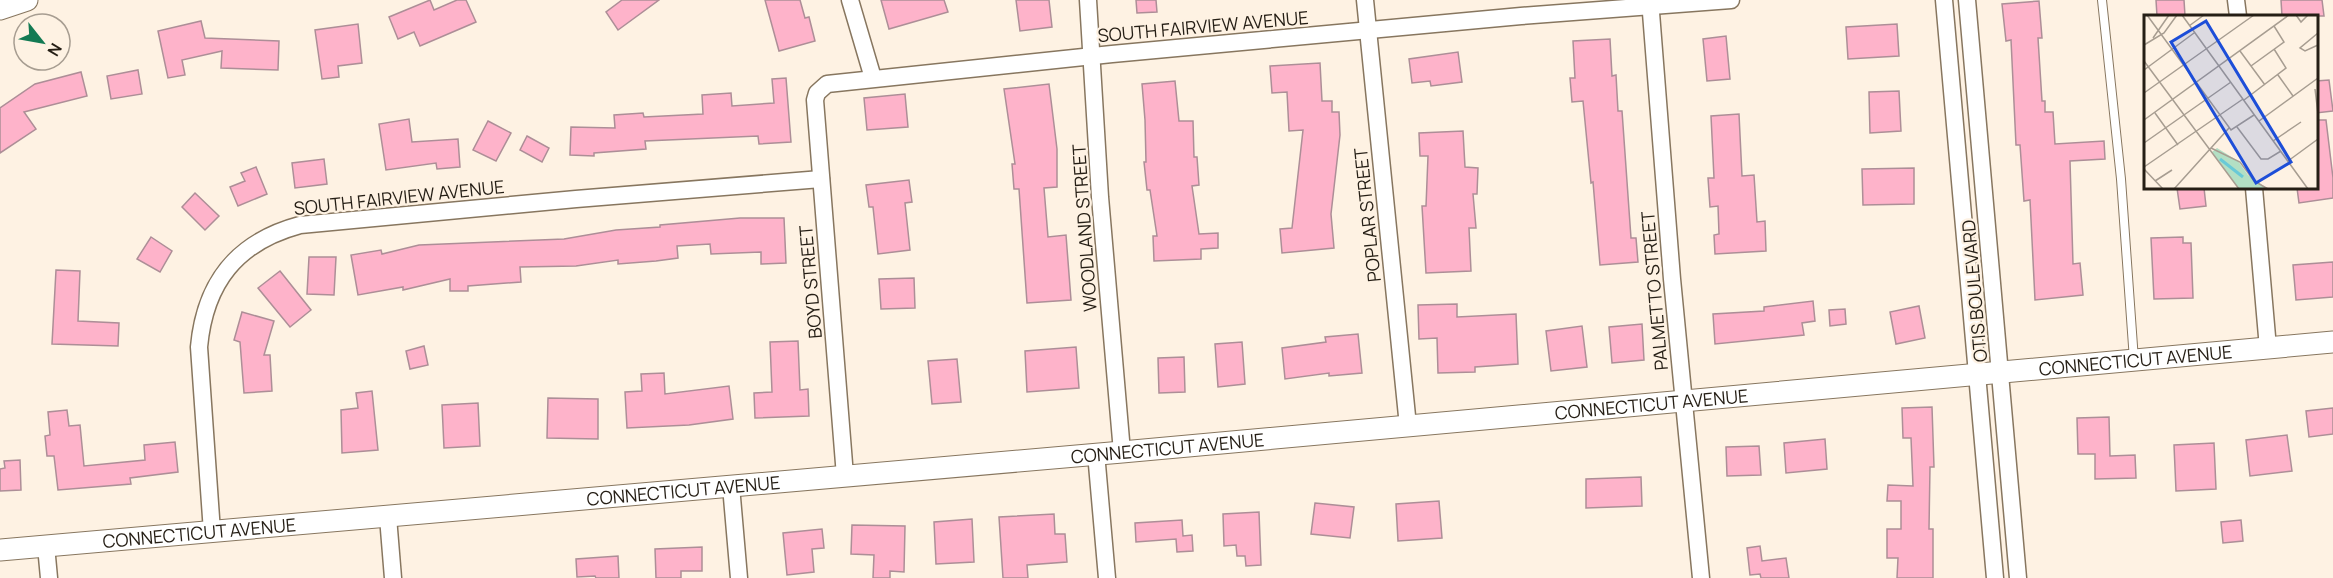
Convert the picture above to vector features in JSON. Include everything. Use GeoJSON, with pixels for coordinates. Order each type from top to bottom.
{"type":"FeatureCollection","features":[{"type":"Feature","properties":{"kind":"street"},"geometry":{"type":"LineString","coordinates":[[0,9],[27,0]]}},
{"type":"Feature","properties":{"kind":"street"},"geometry":{"type":"LineString","coordinates":[[850,0],[873,78]]}},
{"type":"Feature","properties":{"kind":"street","name":"WOODLAND STREET"},"geometry":{"type":"LineString","coordinates":[[1088,0],[1100,197],[1122,452]]}},
{"type":"Feature","properties":{"kind":"street","name":"POPLAR STREET"},"geometry":{"type":"LineString","coordinates":[[1365,0],[1408,426]]}},
{"type":"Feature","properties":{"kind":"street","name":"SOUTH FAIRVIEW AVENUE"},"geometry":{"type":"LineString","coordinates":[[823,87],[834,82],[1092,56],[1650,4],[1731,0]]}},
{"type":"Feature","properties":{"kind":"street","name":"OTIS BOULEVARD"},"geometry":{"type":"LineString","coordinates":[[1944,0],[1995,578]]}},
{"type":"Feature","properties":{"kind":"street","name":"OTIS BOULEVARD"},"geometry":{"type":"LineString","coordinates":[[1967,0],[2018,578]]}},
{"type":"Feature","properties":{"kind":"street"},"geometry":{"type":"LineString","coordinates":[[2236,0],[2238,15]]}},
{"type":"Feature","properties":{"kind":"street","name":"PALMETTO STREET"},"geometry":{"type":"LineString","coordinates":[[1650,4],[1701,578]]}},
{"type":"Feature","properties":{"kind":"street","name":"BOYD STREET"},"geometry":{"type":"LineString","coordinates":[[823,87],[815,100],[846,476]]}},
{"type":"Feature","properties":{"kind":"street","name":"SOUTH FAIRVIEW AVENUE"},"geometry":{"type":"LineString","coordinates":[[212,532],[199,347],[201,325],[215,285],[235,260],[260,240],[300,225],[821,178]]}},
{"type":"Feature","properties":{"kind":"street"},"geometry":{"type":"LineString","coordinates":[[2253,189],[2268,348]]}},
{"type":"Feature","properties":{"kind":"street","name":"CONNECTICUT AVENUE"},"geometry":{"type":"LineString","coordinates":[[0,550],[1122,452],[2333,342]]}},
{"type":"Feature","properties":{"kind":"street"},"geometry":{"type":"LineString","coordinates":[[1096,453],[1107,578]]}},
{"type":"Feature","properties":{"kind":"street"},"geometry":{"type":"LineString","coordinates":[[731,486],[739,578]]}},
{"type":"Feature","properties":{"kind":"street"},"geometry":{"type":"LineString","coordinates":[[388,517],[393,578]]}},
{"type":"Feature","properties":{"kind":"street"},"geometry":{"type":"LineString","coordinates":[[46,546],[49,578]]}},
{"type":"Feature","properties":{"kind":"lane"},"geometry":{"type":"LineString","coordinates":[[2103,0],[2121,179],[2134,360]]}},
{"type":"Feature","properties":{"kind":"building"},"geometry":{"type":"Polygon","coordinates":[[[430,0],[434,10],[457,0],[466,0],[476,22],[420,46],[414,32],[398,39],[389,17],[430,0]]]}},
{"type":"Feature","properties":{"kind":"building"},"geometry":{"type":"Polygon","coordinates":[[[622,0],[659,0],[618,30],[606,12],[622,0]]]}},
{"type":"Feature","properties":{"kind":"building"},"geometry":{"type":"Polygon","coordinates":[[[765,0],[800,0],[805,18],[809,17],[815,41],[779,51],[765,0]]]}},
{"type":"Feature","properties":{"kind":"building"},"geometry":{"type":"Polygon","coordinates":[[[881,0],[944,0],[948,12],[889,29],[881,0]]]}},
{"type":"Feature","properties":{"kind":"building"},"geometry":{"type":"Polygon","coordinates":[[[1016,0],[1049,0],[1052,27],[1020,31],[1016,0]]]}},
{"type":"Feature","properties":{"kind":"building"},"geometry":{"type":"Polygon","coordinates":[[[1136,0],[1156,0],[1157,12],[1137,13],[1136,0]]]}},
{"type":"Feature","properties":{"kind":"building"},"geometry":{"type":"Polygon","coordinates":[[[2156,0],[2184,0],[2185,15],[2157,15],[2156,0]]]}},
{"type":"Feature","properties":{"kind":"building"},"geometry":{"type":"Polygon","coordinates":[[[2281,0],[2322,0],[2324,16],[2282,15],[2281,0]]]}},
{"type":"Feature","properties":{"kind":"building"},"geometry":{"type":"Polygon","coordinates":[[[2039,1],[2042,38],[2038,38],[2042,101],[2045,101],[2045,112],[2053,112],[2055,144],[2104,141],[2105,159],[2070,161],[2073,264],[2080,263],[2083,295],[2035,300],[2030,200],[2024,201],[2020,145],[2016,145],[2011,40],[2006,41],[2002,4],[2039,1]]]}},
{"type":"Feature","properties":{"kind":"building"},"geometry":{"type":"Polygon","coordinates":[[[201,21],[205,38],[279,41],[278,70],[221,68],[222,51],[182,60],[185,75],[168,78],[158,31],[201,21]]]}},
{"type":"Feature","properties":{"kind":"building"},"geometry":{"type":"Polygon","coordinates":[[[358,24],[362,63],[338,66],[339,77],[322,79],[315,30],[358,24]]]}},
{"type":"Feature","properties":{"kind":"building"},"geometry":{"type":"Polygon","coordinates":[[[1897,24],[1899,56],[1848,59],[1846,27],[1897,24]]]}},
{"type":"Feature","properties":{"kind":"building"},"geometry":{"type":"Polygon","coordinates":[[[1726,36],[1730,79],[1707,81],[1703,39],[1726,36]]]}},
{"type":"Feature","properties":{"kind":"building"},"geometry":{"type":"Polygon","coordinates":[[[1610,39],[1612,76],[1616,75],[1618,111],[1622,111],[1631,238],[1636,238],[1638,262],[1600,265],[1583,101],[1572,102],[1570,78],[1575,78],[1573,41],[1610,39]]]}},
{"type":"Feature","properties":{"kind":"building"},"geometry":{"type":"Polygon","coordinates":[[[1458,52],[1462,82],[1431,86],[1430,81],[1412,83],[1409,59],[1458,52]]]}},
{"type":"Feature","properties":{"kind":"building"},"geometry":{"type":"Polygon","coordinates":[[[1320,63],[1322,101],[1332,101],[1332,112],[1339,112],[1340,135],[1331,214],[1334,248],[1282,253],[1280,229],[1292,228],[1303,130],[1289,131],[1287,92],[1272,93],[1270,66],[1320,63]]]}},
{"type":"Feature","properties":{"kind":"building"},"geometry":{"type":"Polygon","coordinates":[[[138,70],[142,94],[111,99],[107,76],[138,70]]]}},
{"type":"Feature","properties":{"kind":"building"},"geometry":{"type":"Polygon","coordinates":[[[81,72],[87,96],[24,112],[36,129],[0,153],[0,108],[35,84],[81,72]]]}},
{"type":"Feature","properties":{"kind":"building"},"geometry":{"type":"Polygon","coordinates":[[[786,78],[791,142],[759,144],[758,136],[645,141],[646,149],[594,153],[594,156],[570,155],[571,127],[615,128],[614,115],[643,113],[644,117],[703,114],[702,95],[731,93],[732,106],[774,103],[772,79],[786,78]]]}},
{"type":"Feature","properties":{"kind":"building"},"geometry":{"type":"Polygon","coordinates":[[[2329,80],[2333,111],[2318,113],[2318,81],[2329,80]]]}},
{"type":"Feature","properties":{"kind":"building"},"geometry":{"type":"Polygon","coordinates":[[[1175,81],[1179,121],[1193,121],[1194,157],[1197,157],[1199,185],[1192,186],[1199,234],[1218,233],[1218,248],[1201,249],[1201,259],[1154,261],[1153,236],[1157,236],[1150,190],[1147,190],[1144,162],[1146,162],[1145,120],[1142,84],[1175,81]]]}},
{"type":"Feature","properties":{"kind":"building"},"geometry":{"type":"Polygon","coordinates":[[[1049,84],[1057,149],[1057,187],[1044,188],[1048,237],[1066,235],[1071,300],[1027,303],[1019,189],[1014,189],[1012,164],[1015,164],[1004,89],[1049,84]]]}},
{"type":"Feature","properties":{"kind":"building"},"geometry":{"type":"Polygon","coordinates":[[[1899,91],[1901,131],[1870,133],[1869,92],[1899,91]]]}},
{"type":"Feature","properties":{"kind":"building"},"geometry":{"type":"Polygon","coordinates":[[[905,94],[908,127],[867,130],[864,98],[905,94]]]}},
{"type":"Feature","properties":{"kind":"building"},"geometry":{"type":"Polygon","coordinates":[[[1739,114],[1742,176],[1754,175],[1757,222],[1765,221],[1766,251],[1715,254],[1714,235],[1719,234],[1718,206],[1710,207],[1708,178],[1714,178],[1711,116],[1739,114]]]}},
{"type":"Feature","properties":{"kind":"building"},"geometry":{"type":"Polygon","coordinates":[[[409,119],[412,142],[458,139],[460,167],[437,169],[436,163],[386,170],[379,124],[409,119]]]}},
{"type":"Feature","properties":{"kind":"building"},"geometry":{"type":"Polygon","coordinates":[[[2318,120],[2326,120],[2333,198],[2299,203],[2297,189],[2318,189],[2318,120]]]}},
{"type":"Feature","properties":{"kind":"building"},"geometry":{"type":"Polygon","coordinates":[[[488,121],[511,133],[496,161],[473,150],[488,121]]]}},
{"type":"Feature","properties":{"kind":"building"},"geometry":{"type":"Polygon","coordinates":[[[1463,131],[1465,167],[1478,168],[1477,194],[1473,194],[1476,228],[1469,228],[1471,271],[1426,273],[1422,206],[1426,206],[1428,156],[1420,156],[1419,133],[1463,131]]]}},
{"type":"Feature","properties":{"kind":"building"},"geometry":{"type":"Polygon","coordinates":[[[527,136],[549,148],[542,162],[520,150],[527,136]]]}},
{"type":"Feature","properties":{"kind":"building"},"geometry":{"type":"Polygon","coordinates":[[[324,159],[327,184],[295,188],[292,163],[324,159]]]}},
{"type":"Feature","properties":{"kind":"building"},"geometry":{"type":"Polygon","coordinates":[[[256,167],[267,194],[238,206],[230,187],[245,181],[241,173],[256,167]]]}},
{"type":"Feature","properties":{"kind":"building"},"geometry":{"type":"Polygon","coordinates":[[[1914,168],[1914,204],[1863,205],[1862,169],[1914,168]]]}},
{"type":"Feature","properties":{"kind":"building"},"geometry":{"type":"Polygon","coordinates":[[[909,180],[912,202],[905,203],[910,250],[878,254],[873,207],[869,207],[866,185],[909,180]]]}},
{"type":"Feature","properties":{"kind":"building"},"geometry":{"type":"Polygon","coordinates":[[[2177,189],[2204,189],[2206,206],[2180,209],[2177,189]]]}},
{"type":"Feature","properties":{"kind":"building"},"geometry":{"type":"Polygon","coordinates":[[[195,193],[219,216],[205,230],[182,207],[195,193]]]}},
{"type":"Feature","properties":{"kind":"building"},"geometry":{"type":"Polygon","coordinates":[[[740,218],[784,218],[786,263],[761,264],[761,252],[711,254],[710,244],[677,246],[678,258],[656,261],[618,264],[618,260],[576,266],[520,267],[521,282],[468,286],[468,291],[450,291],[450,279],[403,290],[403,287],[358,295],[351,255],[381,250],[382,254],[419,245],[564,239],[616,230],[740,218]]]}},
{"type":"Feature","properties":{"kind":"building"},"geometry":{"type":"Polygon","coordinates":[[[151,237],[172,251],[160,272],[137,259],[151,237]]]}},
{"type":"Feature","properties":{"kind":"building"},"geometry":{"type":"Polygon","coordinates":[[[2183,237],[2183,243],[2191,243],[2193,298],[2154,299],[2151,238],[2183,237]]]}},
{"type":"Feature","properties":{"kind":"building"},"geometry":{"type":"Polygon","coordinates":[[[309,257],[336,257],[334,295],[307,294],[309,257]]]}},
{"type":"Feature","properties":{"kind":"building"},"geometry":{"type":"Polygon","coordinates":[[[2333,262],[2333,297],[2296,300],[2293,265],[2333,262]]]}},
{"type":"Feature","properties":{"kind":"building"},"geometry":{"type":"Polygon","coordinates":[[[56,270],[80,271],[78,321],[119,323],[118,346],[52,344],[56,270]]]}},
{"type":"Feature","properties":{"kind":"building"},"geometry":{"type":"Polygon","coordinates":[[[280,271],[311,310],[290,327],[258,288],[280,271]]]}},
{"type":"Feature","properties":{"kind":"building"},"geometry":{"type":"Polygon","coordinates":[[[914,278],[915,308],[881,309],[879,279],[914,278]]]}},
{"type":"Feature","properties":{"kind":"building"},"geometry":{"type":"Polygon","coordinates":[[[1813,301],[1815,321],[1802,323],[1804,335],[1715,344],[1713,314],[1764,311],[1764,307],[1813,301]]]}},
{"type":"Feature","properties":{"kind":"building"},"geometry":{"type":"Polygon","coordinates":[[[1457,304],[1457,317],[1516,314],[1518,364],[1475,367],[1475,372],[1438,373],[1437,338],[1419,339],[1418,305],[1457,304]]]}},
{"type":"Feature","properties":{"kind":"building"},"geometry":{"type":"Polygon","coordinates":[[[1919,306],[1925,338],[1896,344],[1890,312],[1919,306]]]}},
{"type":"Feature","properties":{"kind":"building"},"geometry":{"type":"Polygon","coordinates":[[[1845,309],[1846,324],[1830,326],[1829,310],[1845,309]]]}},
{"type":"Feature","properties":{"kind":"building"},"geometry":{"type":"Polygon","coordinates":[[[242,312],[274,321],[264,355],[270,355],[272,391],[244,393],[240,342],[234,340],[242,312]]]}},
{"type":"Feature","properties":{"kind":"building"},"geometry":{"type":"Polygon","coordinates":[[[1642,324],[1644,360],[1612,363],[1609,327],[1642,324]]]}},
{"type":"Feature","properties":{"kind":"building"},"geometry":{"type":"Polygon","coordinates":[[[1582,326],[1587,367],[1551,371],[1546,331],[1582,326]]]}},
{"type":"Feature","properties":{"kind":"building"},"geometry":{"type":"Polygon","coordinates":[[[1358,334],[1362,373],[1329,376],[1329,373],[1285,379],[1282,348],[1326,342],[1325,337],[1358,334]]]}},
{"type":"Feature","properties":{"kind":"building"},"geometry":{"type":"Polygon","coordinates":[[[798,341],[800,390],[808,389],[809,416],[755,418],[754,393],[772,392],[770,342],[798,341]]]}},
{"type":"Feature","properties":{"kind":"building"},"geometry":{"type":"Polygon","coordinates":[[[1242,342],[1245,384],[1218,387],[1215,344],[1242,342]]]}},
{"type":"Feature","properties":{"kind":"building"},"geometry":{"type":"Polygon","coordinates":[[[424,346],[428,365],[410,369],[406,351],[424,346]]]}},
{"type":"Feature","properties":{"kind":"building"},"geometry":{"type":"Polygon","coordinates":[[[1076,347],[1079,388],[1027,392],[1025,351],[1076,347]]]}},
{"type":"Feature","properties":{"kind":"building"},"geometry":{"type":"Polygon","coordinates":[[[1184,357],[1185,392],[1159,393],[1158,358],[1184,357]]]}},
{"type":"Feature","properties":{"kind":"building"},"geometry":{"type":"Polygon","coordinates":[[[957,359],[961,402],[932,404],[928,361],[957,359]]]}},
{"type":"Feature","properties":{"kind":"building"},"geometry":{"type":"Polygon","coordinates":[[[664,373],[665,394],[729,386],[733,419],[689,425],[627,428],[625,392],[642,391],[641,374],[664,373]]]}},
{"type":"Feature","properties":{"kind":"building"},"geometry":{"type":"Polygon","coordinates":[[[372,391],[378,450],[342,453],[341,410],[358,408],[356,393],[372,391]]]}},
{"type":"Feature","properties":{"kind":"building"},"geometry":{"type":"Polygon","coordinates":[[[548,398],[598,399],[598,439],[547,438],[548,398]]]}},
{"type":"Feature","properties":{"kind":"building"},"geometry":{"type":"Polygon","coordinates":[[[478,403],[480,446],[444,448],[442,405],[478,403]]]}},
{"type":"Feature","properties":{"kind":"building"},"geometry":{"type":"Polygon","coordinates":[[[1932,407],[1934,467],[1930,467],[1929,529],[1933,529],[1933,578],[1897,578],[1898,558],[1887,558],[1887,529],[1901,529],[1901,501],[1887,501],[1888,485],[1913,486],[1911,438],[1903,438],[1902,408],[1932,407]]]}},
{"type":"Feature","properties":{"kind":"building"},"geometry":{"type":"Polygon","coordinates":[[[2333,408],[2333,434],[2309,437],[2306,411],[2333,408]]]}},
{"type":"Feature","properties":{"kind":"building"},"geometry":{"type":"Polygon","coordinates":[[[67,410],[69,426],[80,425],[84,466],[145,460],[144,445],[175,442],[178,472],[130,478],[131,484],[58,490],[54,456],[47,456],[45,436],[50,435],[48,412],[67,410]]]}},
{"type":"Feature","properties":{"kind":"building"},"geometry":{"type":"Polygon","coordinates":[[[2109,417],[2110,456],[2135,455],[2136,478],[2095,479],[2095,454],[2078,454],[2077,418],[2109,417]]]}},
{"type":"Feature","properties":{"kind":"building"},"geometry":{"type":"Polygon","coordinates":[[[2287,435],[2292,471],[2250,476],[2246,440],[2287,435]]]}},
{"type":"Feature","properties":{"kind":"building"},"geometry":{"type":"Polygon","coordinates":[[[1825,439],[1827,469],[1786,473],[1784,443],[1825,439]]]}},
{"type":"Feature","properties":{"kind":"building"},"geometry":{"type":"Polygon","coordinates":[[[2214,443],[2216,489],[2176,491],[2174,445],[2214,443]]]}},
{"type":"Feature","properties":{"kind":"building"},"geometry":{"type":"Polygon","coordinates":[[[1759,446],[1761,475],[1727,476],[1726,447],[1759,446]]]}},
{"type":"Feature","properties":{"kind":"building"},"geometry":{"type":"Polygon","coordinates":[[[20,460],[21,490],[0,491],[0,469],[5,468],[4,461],[20,460]]]}},
{"type":"Feature","properties":{"kind":"building"},"geometry":{"type":"Polygon","coordinates":[[[1641,477],[1642,506],[1586,508],[1586,479],[1641,477]]]}},
{"type":"Feature","properties":{"kind":"building"},"geometry":{"type":"Polygon","coordinates":[[[1439,501],[1442,538],[1398,541],[1396,504],[1439,501]]]}},
{"type":"Feature","properties":{"kind":"building"},"geometry":{"type":"Polygon","coordinates":[[[1315,503],[1354,507],[1350,538],[1311,534],[1315,503]]]}},
{"type":"Feature","properties":{"kind":"building"},"geometry":{"type":"Polygon","coordinates":[[[1259,512],[1261,565],[1246,566],[1245,556],[1237,556],[1236,545],[1224,546],[1223,514],[1259,512]]]}},
{"type":"Feature","properties":{"kind":"building"},"geometry":{"type":"Polygon","coordinates":[[[1054,514],[1055,534],[1065,534],[1067,562],[1027,565],[1028,578],[1003,578],[999,517],[1054,514]]]}},
{"type":"Feature","properties":{"kind":"building"},"geometry":{"type":"Polygon","coordinates":[[[972,519],[974,562],[936,564],[934,522],[972,519]]]}},
{"type":"Feature","properties":{"kind":"building"},"geometry":{"type":"Polygon","coordinates":[[[1182,520],[1183,536],[1192,535],[1193,551],[1177,552],[1176,539],[1136,542],[1135,523],[1182,520]]]}},
{"type":"Feature","properties":{"kind":"building"},"geometry":{"type":"Polygon","coordinates":[[[2241,520],[2243,541],[2223,543],[2221,522],[2241,520]]]}},
{"type":"Feature","properties":{"kind":"building"},"geometry":{"type":"Polygon","coordinates":[[[852,525],[905,526],[904,572],[890,571],[890,578],[873,578],[874,555],[851,554],[852,525]]]}},
{"type":"Feature","properties":{"kind":"building"},"geometry":{"type":"Polygon","coordinates":[[[822,529],[824,548],[812,549],[814,572],[787,575],[783,533],[822,529]]]}},
{"type":"Feature","properties":{"kind":"building"},"geometry":{"type":"Polygon","coordinates":[[[1760,546],[1762,561],[1786,558],[1789,578],[1761,578],[1760,574],[1750,575],[1747,548],[1760,546]]]}},
{"type":"Feature","properties":{"kind":"building"},"geometry":{"type":"Polygon","coordinates":[[[702,547],[702,571],[681,571],[681,578],[656,578],[655,549],[702,547]]]}},
{"type":"Feature","properties":{"kind":"building"},"geometry":{"type":"Polygon","coordinates":[[[618,556],[619,578],[577,577],[576,559],[618,556]]]}}]}
